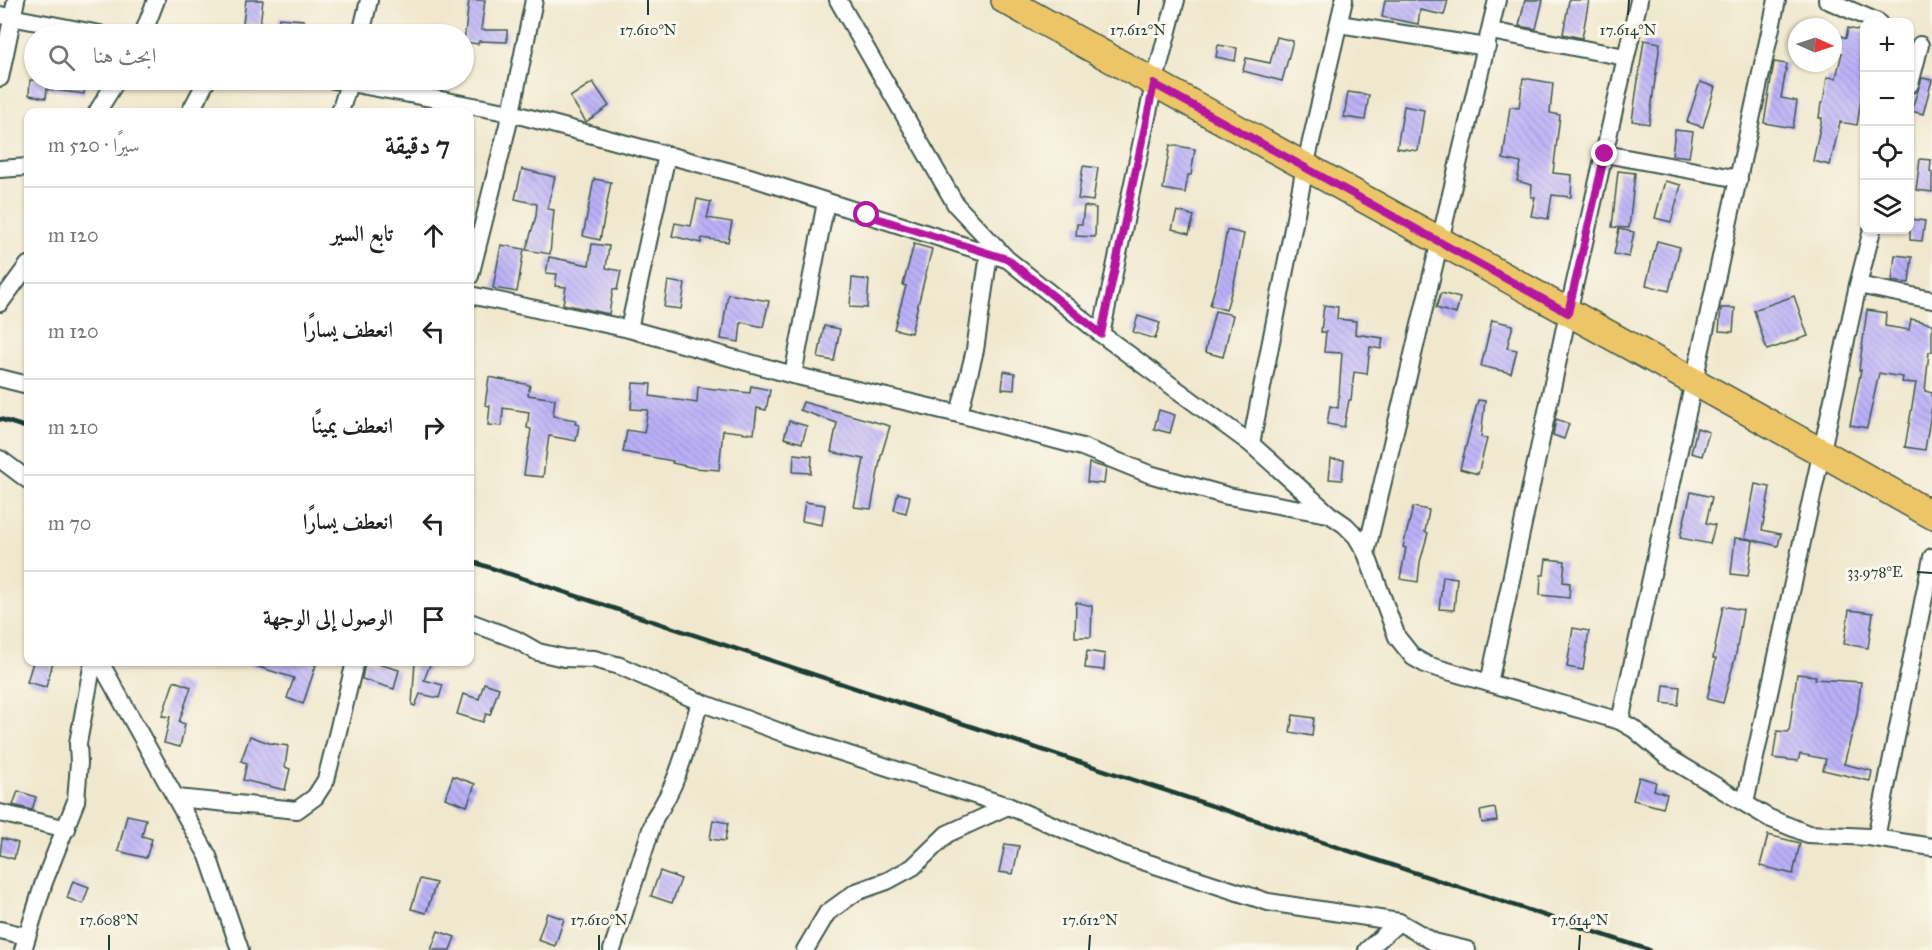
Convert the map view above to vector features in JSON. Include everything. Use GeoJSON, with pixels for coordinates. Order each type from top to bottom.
{"type":"FeatureCollection","features":[{"type":"Feature","properties":{"kind":"main road"},"geometry":{"type":"LineString","coordinates":[[1011,2],[1154,84],[1932,515]]}},
{"type":"Feature","properties":{"kind":"street"},"geometry":{"type":"LineString","coordinates":[[0,78],[6,16],[16,0]]}},
{"type":"Feature","properties":{"kind":"street"},"geometry":{"type":"LineString","coordinates":[[147,24],[156,0]]}},
{"type":"Feature","properties":{"kind":"street"},"geometry":{"type":"LineString","coordinates":[[363,24],[369,0]]}},
{"type":"Feature","properties":{"kind":"street"},"geometry":{"type":"LineString","coordinates":[[474,260],[511,113],[534,0]]}},
{"type":"Feature","properties":{"kind":"street"},"geometry":{"type":"LineString","coordinates":[[838,0],[956,205],[1007,259],[1101,334],[1251,444],[1329,514],[1345,525],[1356,536],[1366,554],[1397,637],[1413,657],[1427,665],[1620,721],[1634,729],[1666,756],[1769,818],[1808,834],[1876,838],[1932,846]]}},
{"type":"Feature","properties":{"kind":"street"},"geometry":{"type":"LineString","coordinates":[[1101,334],[1154,84],[1176,0]]}},
{"type":"Feature","properties":{"kind":"street"},"geometry":{"type":"LineString","coordinates":[[1251,444],[1305,167],[1344,0]]}},
{"type":"Feature","properties":{"kind":"street"},"geometry":{"type":"LineString","coordinates":[[1366,554],[1497,0]]}},
{"type":"Feature","properties":{"kind":"street"},"geometry":{"type":"LineString","coordinates":[[1489,683],[1568,313],[1639,0]]}},
{"type":"Feature","properties":{"kind":"street"},"geometry":{"type":"LineString","coordinates":[[1620,721],[1777,0]]}},
{"type":"Feature","properties":{"kind":"street"},"geometry":{"type":"LineString","coordinates":[[1827,0],[1869,18]]}},
{"type":"Feature","properties":{"kind":"street"},"geometry":{"type":"LineString","coordinates":[[6,16],[48,24]]}},
{"type":"Feature","properties":{"kind":"street"},"geometry":{"type":"LineString","coordinates":[[1339,24],[1489,39],[1625,57]]}},
{"type":"Feature","properties":{"kind":"street"},"geometry":{"type":"LineString","coordinates":[[1913,72],[1920,44]]}},
{"type":"Feature","properties":{"kind":"street"},"geometry":{"type":"LineString","coordinates":[[100,108],[111,90]]}},
{"type":"Feature","properties":{"kind":"street"},"geometry":{"type":"LineString","coordinates":[[192,108],[202,90]]}},
{"type":"Feature","properties":{"kind":"street"},"geometry":{"type":"LineString","coordinates":[[341,108],[343,90]]}},
{"type":"Feature","properties":{"kind":"street"},"geometry":{"type":"LineString","coordinates":[[395,90],[511,113],[753,178],[1007,259]]}},
{"type":"Feature","properties":{"kind":"street"},"geometry":{"type":"LineString","coordinates":[[1605,154],[1739,179]]}},
{"type":"Feature","properties":{"kind":"street"},"geometry":{"type":"LineString","coordinates":[[629,329],[666,155]]}},
{"type":"Feature","properties":{"kind":"street"},"geometry":{"type":"LineString","coordinates":[[0,168],[24,167]]}},
{"type":"Feature","properties":{"kind":"street"},"geometry":{"type":"LineString","coordinates":[[793,375],[826,202]]}},
{"type":"Feature","properties":{"kind":"street"},"geometry":{"type":"LineString","coordinates":[[1745,803],[1871,234]]}},
{"type":"Feature","properties":{"kind":"street"},"geometry":{"type":"LineString","coordinates":[[958,414],[975,350],[989,254]]}},
{"type":"Feature","properties":{"kind":"street"},"geometry":{"type":"LineString","coordinates":[[0,303],[24,270]]}},
{"type":"Feature","properties":{"kind":"street"},"geometry":{"type":"LineString","coordinates":[[1858,285],[1932,300]]}},
{"type":"Feature","properties":{"kind":"street"},"geometry":{"type":"LineString","coordinates":[[474,296],[629,329],[793,375],[958,414],[1083,447],[1149,474],[1228,496],[1329,514]]}},
{"type":"Feature","properties":{"kind":"street"},"geometry":{"type":"LineString","coordinates":[[0,378],[24,384]]}},
{"type":"Feature","properties":{"kind":"street"},"geometry":{"type":"LineString","coordinates":[[0,459],[24,477]]}},
{"type":"Feature","properties":{"kind":"street"},"geometry":{"type":"LineString","coordinates":[[1876,838],[1932,558]]}},
{"type":"Feature","properties":{"kind":"street"},"geometry":{"type":"LineString","coordinates":[[474,624],[515,639],[538,652],[564,658],[594,659],[620,666],[700,702],[788,735],[1008,806],[1124,855],[1268,902],[1399,922],[1434,942],[1467,950]]}},
{"type":"Feature","properties":{"kind":"street"},"geometry":{"type":"LineString","coordinates":[[0,930],[24,943],[44,882],[67,828],[76,801],[78,743],[92,666]]}},
{"type":"Feature","properties":{"kind":"street"},"geometry":{"type":"LineString","coordinates":[[102,666],[177,798],[212,866],[240,950]]}},
{"type":"Feature","properties":{"kind":"street"},"geometry":{"type":"LineString","coordinates":[[177,798],[297,810],[315,797],[326,780],[354,666]]}},
{"type":"Feature","properties":{"kind":"street"},"geometry":{"type":"LineString","coordinates":[[612,950],[655,817],[667,800],[674,784],[700,702]]}},
{"type":"Feature","properties":{"kind":"street"},"geometry":{"type":"LineString","coordinates":[[805,950],[827,914],[856,892],[887,881],[913,867],[947,834],[1008,806]]}},
{"type":"Feature","properties":{"kind":"street"},"geometry":{"type":"LineString","coordinates":[[0,813],[67,828]]}},
{"type":"Feature","properties":{"kind":"street"},"geometry":{"type":"LineString","coordinates":[[1367,950],[1399,922]]}},
{"type":"Feature","properties":{"kind":"building"},"geometry":{"type":"Polygon","coordinates":[[[246,0],[263,0],[260,24],[243,23],[246,0]]]}},
{"type":"Feature","properties":{"kind":"building"},"geometry":{"type":"Polygon","coordinates":[[[469,0],[485,0],[481,30],[507,30],[507,42],[479,41],[478,44],[474,43],[474,24],[466,24],[469,0]]]}},
{"type":"Feature","properties":{"kind":"building"},"geometry":{"type":"Polygon","coordinates":[[[1385,0],[1448,0],[1444,15],[1420,10],[1418,24],[1382,17],[1385,0]]]}},
{"type":"Feature","properties":{"kind":"building"},"geometry":{"type":"Polygon","coordinates":[[[1525,0],[1543,0],[1536,29],[1519,26],[1525,0]]]}},
{"type":"Feature","properties":{"kind":"building"},"geometry":{"type":"Polygon","coordinates":[[[1569,0],[1589,0],[1582,38],[1563,34],[1569,0]]]}},
{"type":"Feature","properties":{"kind":"building"},"geometry":{"type":"Polygon","coordinates":[[[279,18],[304,20],[304,24],[278,24],[279,18]]]}},
{"type":"Feature","properties":{"kind":"building"},"geometry":{"type":"Polygon","coordinates":[[[1848,28],[1860,31],[1860,107],[1857,125],[1840,122],[1830,165],[1813,161],[1822,118],[1819,118],[1827,77],[1836,78],[1837,72],[1842,72],[1842,36],[1846,38],[1848,28]]]}},
{"type":"Feature","properties":{"kind":"building"},"geometry":{"type":"Polygon","coordinates":[[[1277,37],[1293,41],[1282,81],[1243,71],[1246,58],[1270,63],[1277,37]]]}},
{"type":"Feature","properties":{"kind":"building"},"geometry":{"type":"Polygon","coordinates":[[[1644,40],[1660,43],[1649,124],[1632,121],[1644,40]]]}},
{"type":"Feature","properties":{"kind":"building"},"geometry":{"type":"Polygon","coordinates":[[[1218,45],[1237,48],[1235,61],[1216,57],[1218,45]]]}},
{"type":"Feature","properties":{"kind":"building"},"geometry":{"type":"Polygon","coordinates":[[[1774,62],[1787,64],[1781,98],[1797,101],[1793,128],[1764,123],[1774,62]]]}},
{"type":"Feature","properties":{"kind":"building"},"geometry":{"type":"Polygon","coordinates":[[[1523,78],[1553,83],[1550,113],[1560,115],[1553,173],[1572,175],[1571,197],[1552,195],[1548,219],[1531,216],[1535,197],[1531,197],[1532,185],[1517,181],[1521,163],[1503,159],[1510,107],[1519,108],[1523,78]]]}},
{"type":"Feature","properties":{"kind":"building"},"geometry":{"type":"Polygon","coordinates":[[[1922,78],[1932,80],[1923,114],[1914,112],[1914,102],[1922,78]]]}},
{"type":"Feature","properties":{"kind":"building"},"geometry":{"type":"Polygon","coordinates":[[[593,82],[609,106],[586,122],[570,97],[593,82]]]}},
{"type":"Feature","properties":{"kind":"building"},"geometry":{"type":"Polygon","coordinates":[[[1700,82],[1715,87],[1703,127],[1687,122],[1700,82]]]}},
{"type":"Feature","properties":{"kind":"building"},"geometry":{"type":"Polygon","coordinates":[[[29,90],[47,90],[46,98],[29,95],[29,90]]]}},
{"type":"Feature","properties":{"kind":"building"},"geometry":{"type":"Polygon","coordinates":[[[54,90],[85,90],[84,94],[54,90]]]}},
{"type":"Feature","properties":{"kind":"building"},"geometry":{"type":"Polygon","coordinates":[[[1348,92],[1369,95],[1365,120],[1344,117],[1348,92]]]}},
{"type":"Feature","properties":{"kind":"building"},"geometry":{"type":"Polygon","coordinates":[[[1404,106],[1424,110],[1418,151],[1397,148],[1404,106]]]}},
{"type":"Feature","properties":{"kind":"building"},"geometry":{"type":"Polygon","coordinates":[[[1675,130],[1693,132],[1689,157],[1672,155],[1675,130]]]}},
{"type":"Feature","properties":{"kind":"building"},"geometry":{"type":"Polygon","coordinates":[[[1170,145],[1195,149],[1191,175],[1188,175],[1185,193],[1163,189],[1170,145]]]}},
{"type":"Feature","properties":{"kind":"building"},"geometry":{"type":"Polygon","coordinates":[[[1920,159],[1931,160],[1932,192],[1916,190],[1920,159]]]}},
{"type":"Feature","properties":{"kind":"building"},"geometry":{"type":"Polygon","coordinates":[[[1083,166],[1098,168],[1093,201],[1078,199],[1083,166]]]}},
{"type":"Feature","properties":{"kind":"building"},"geometry":{"type":"Polygon","coordinates":[[[522,169],[555,177],[547,209],[554,210],[550,254],[526,250],[536,216],[537,204],[515,199],[522,169]]]}},
{"type":"Feature","properties":{"kind":"building"},"geometry":{"type":"Polygon","coordinates":[[[1618,171],[1635,173],[1629,228],[1612,227],[1618,171]]]}},
{"type":"Feature","properties":{"kind":"building"},"geometry":{"type":"Polygon","coordinates":[[[594,179],[611,182],[600,240],[583,236],[594,179]]]}},
{"type":"Feature","properties":{"kind":"building"},"geometry":{"type":"Polygon","coordinates":[[[1665,181],[1681,185],[1671,222],[1655,218],[1665,181]]]}},
{"type":"Feature","properties":{"kind":"building"},"geometry":{"type":"Polygon","coordinates":[[[697,199],[711,202],[707,218],[732,222],[728,242],[702,238],[701,243],[672,236],[675,223],[691,226],[697,199]]]}},
{"type":"Feature","properties":{"kind":"building"},"geometry":{"type":"Polygon","coordinates":[[[1084,206],[1096,208],[1095,237],[1076,236],[1077,224],[1082,224],[1084,206]]]}},
{"type":"Feature","properties":{"kind":"building"},"geometry":{"type":"Polygon","coordinates":[[[1177,211],[1194,216],[1189,234],[1172,229],[1177,211]]]}},
{"type":"Feature","properties":{"kind":"building"},"geometry":{"type":"Polygon","coordinates":[[[1914,220],[1925,221],[1922,241],[1910,240],[1910,234],[1914,234],[1914,220]]]}},
{"type":"Feature","properties":{"kind":"building"},"geometry":{"type":"Polygon","coordinates":[[[1619,229],[1634,232],[1629,257],[1614,254],[1619,229]]]}},
{"type":"Feature","properties":{"kind":"building"},"geometry":{"type":"Polygon","coordinates":[[[1227,230],[1244,234],[1226,310],[1210,305],[1227,230]]]}},
{"type":"Feature","properties":{"kind":"building"},"geometry":{"type":"Polygon","coordinates":[[[1657,241],[1680,247],[1669,291],[1646,285],[1657,241]]]}},
{"type":"Feature","properties":{"kind":"building"},"geometry":{"type":"Polygon","coordinates":[[[592,244],[609,246],[606,268],[621,271],[617,290],[613,289],[609,314],[563,304],[566,287],[555,286],[557,274],[546,273],[549,257],[589,265],[592,244]]]}},
{"type":"Feature","properties":{"kind":"building"},"geometry":{"type":"Polygon","coordinates":[[[914,244],[932,249],[911,333],[894,329],[906,286],[903,285],[914,244]]]}},
{"type":"Feature","properties":{"kind":"building"},"geometry":{"type":"Polygon","coordinates":[[[501,245],[524,249],[517,292],[493,288],[501,245]]]}},
{"type":"Feature","properties":{"kind":"building"},"geometry":{"type":"Polygon","coordinates":[[[1895,255],[1912,257],[1909,283],[1892,281],[1895,255]]]}},
{"type":"Feature","properties":{"kind":"building"},"geometry":{"type":"Polygon","coordinates":[[[852,278],[869,280],[867,308],[850,307],[852,278]]]}},
{"type":"Feature","properties":{"kind":"building"},"geometry":{"type":"Polygon","coordinates":[[[668,281],[685,284],[681,309],[664,307],[668,281]]]}},
{"type":"Feature","properties":{"kind":"building"},"geometry":{"type":"Polygon","coordinates":[[[1441,293],[1460,298],[1456,314],[1436,308],[1441,293]]]}},
{"type":"Feature","properties":{"kind":"building"},"geometry":{"type":"Polygon","coordinates":[[[728,294],[769,301],[763,327],[741,322],[739,342],[721,339],[728,294]]]}},
{"type":"Feature","properties":{"kind":"building"},"geometry":{"type":"Polygon","coordinates":[[[1794,296],[1808,336],[1767,350],[1754,310],[1794,296]]]}},
{"type":"Feature","properties":{"kind":"building"},"geometry":{"type":"Polygon","coordinates":[[[1324,305],[1338,307],[1337,319],[1356,321],[1355,334],[1383,338],[1381,349],[1370,347],[1367,374],[1354,372],[1351,400],[1349,400],[1344,427],[1327,424],[1330,406],[1338,408],[1342,353],[1324,352],[1326,332],[1321,332],[1324,305]]]}},
{"type":"Feature","properties":{"kind":"building"},"geometry":{"type":"Polygon","coordinates":[[[1721,308],[1735,308],[1733,332],[1719,331],[1721,308]]]}},
{"type":"Feature","properties":{"kind":"building"},"geometry":{"type":"Polygon","coordinates":[[[1867,310],[1886,313],[1885,326],[1909,330],[1911,319],[1932,324],[1932,352],[1929,352],[1925,391],[1932,393],[1932,405],[1925,450],[1905,447],[1916,383],[1902,382],[1903,377],[1879,373],[1867,428],[1850,425],[1861,370],[1859,370],[1867,310]]]}},
{"type":"Feature","properties":{"kind":"building"},"geometry":{"type":"Polygon","coordinates":[[[1215,311],[1233,315],[1223,357],[1205,352],[1215,311]]]}},
{"type":"Feature","properties":{"kind":"building"},"geometry":{"type":"Polygon","coordinates":[[[1138,316],[1160,323],[1155,339],[1133,332],[1138,316]]]}},
{"type":"Feature","properties":{"kind":"building"},"geometry":{"type":"Polygon","coordinates":[[[1492,320],[1513,325],[1507,348],[1517,350],[1511,373],[1481,366],[1492,320]]]}},
{"type":"Feature","properties":{"kind":"building"},"geometry":{"type":"Polygon","coordinates":[[[824,326],[840,329],[834,361],[818,358],[824,326]]]}},
{"type":"Feature","properties":{"kind":"building"},"geometry":{"type":"Polygon","coordinates":[[[1004,371],[1015,373],[1014,390],[1002,389],[1004,371]]]}},
{"type":"Feature","properties":{"kind":"building"},"geometry":{"type":"Polygon","coordinates":[[[489,377],[530,385],[528,395],[555,399],[553,416],[576,420],[575,424],[579,425],[576,441],[549,436],[543,477],[524,475],[531,429],[527,428],[529,412],[503,408],[502,426],[488,425],[490,406],[485,405],[489,377]]]}},
{"type":"Feature","properties":{"kind":"building"},"geometry":{"type":"Polygon","coordinates":[[[633,383],[651,384],[650,396],[697,403],[698,387],[750,393],[751,386],[770,390],[766,410],[757,408],[754,434],[723,430],[719,470],[695,468],[672,463],[673,461],[623,452],[627,430],[644,433],[648,410],[631,409],[633,383]]]}},
{"type":"Feature","properties":{"kind":"building"},"geometry":{"type":"Polygon","coordinates":[[[1478,400],[1485,401],[1481,437],[1487,439],[1478,474],[1460,469],[1478,400]]]}},
{"type":"Feature","properties":{"kind":"building"},"geometry":{"type":"Polygon","coordinates":[[[803,402],[890,426],[881,456],[871,509],[854,507],[864,459],[831,452],[837,423],[800,410],[803,402]]]}},
{"type":"Feature","properties":{"kind":"building"},"geometry":{"type":"Polygon","coordinates":[[[1159,410],[1175,415],[1170,433],[1154,429],[1159,410]]]}},
{"type":"Feature","properties":{"kind":"building"},"geometry":{"type":"Polygon","coordinates":[[[1556,419],[1569,424],[1564,439],[1553,435],[1556,419]]]}},
{"type":"Feature","properties":{"kind":"building"},"geometry":{"type":"Polygon","coordinates":[[[789,421],[807,426],[802,443],[784,438],[789,421]]]}},
{"type":"Feature","properties":{"kind":"building"},"geometry":{"type":"Polygon","coordinates":[[[1697,428],[1709,432],[1702,456],[1691,453],[1697,428]]]}},
{"type":"Feature","properties":{"kind":"building"},"geometry":{"type":"Polygon","coordinates":[[[794,454],[812,456],[811,473],[793,472],[794,454]]]}},
{"type":"Feature","properties":{"kind":"building"},"geometry":{"type":"Polygon","coordinates":[[[1331,459],[1344,460],[1342,480],[1329,479],[1331,459]]]}},
{"type":"Feature","properties":{"kind":"building"},"geometry":{"type":"Polygon","coordinates":[[[1089,463],[1106,468],[1104,484],[1087,482],[1089,463]]]}},
{"type":"Feature","properties":{"kind":"building"},"geometry":{"type":"Polygon","coordinates":[[[1755,484],[1770,487],[1762,530],[1781,534],[1778,546],[1745,538],[1755,484]]]}},
{"type":"Feature","properties":{"kind":"building"},"geometry":{"type":"Polygon","coordinates":[[[1691,492],[1712,497],[1706,523],[1715,525],[1710,544],[1680,538],[1691,492]]]}},
{"type":"Feature","properties":{"kind":"building"},"geometry":{"type":"Polygon","coordinates":[[[898,493],[910,496],[906,513],[894,510],[898,493]]]}},
{"type":"Feature","properties":{"kind":"building"},"geometry":{"type":"Polygon","coordinates":[[[805,502],[825,505],[822,525],[802,521],[805,502]]]}},
{"type":"Feature","properties":{"kind":"building"},"geometry":{"type":"Polygon","coordinates":[[[1413,507],[1429,510],[1425,532],[1428,533],[1420,562],[1418,582],[1400,579],[1406,548],[1403,547],[1413,507]]]}},
{"type":"Feature","properties":{"kind":"building"},"geometry":{"type":"Polygon","coordinates":[[[1735,538],[1753,540],[1748,576],[1731,574],[1735,538]]]}},
{"type":"Feature","properties":{"kind":"building"},"geometry":{"type":"Polygon","coordinates":[[[1546,559],[1565,561],[1563,582],[1570,583],[1569,598],[1540,595],[1541,575],[1544,575],[1546,559]]]}},
{"type":"Feature","properties":{"kind":"building"},"geometry":{"type":"Polygon","coordinates":[[[1443,576],[1457,578],[1454,610],[1439,609],[1443,576]]]}},
{"type":"Feature","properties":{"kind":"building"},"geometry":{"type":"Polygon","coordinates":[[[1076,602],[1092,606],[1091,637],[1075,637],[1076,602]]]}},
{"type":"Feature","properties":{"kind":"building"},"geometry":{"type":"Polygon","coordinates":[[[1723,606],[1743,610],[1736,654],[1723,703],[1707,699],[1716,659],[1713,658],[1723,606]]]}},
{"type":"Feature","properties":{"kind":"building"},"geometry":{"type":"Polygon","coordinates":[[[1849,610],[1873,613],[1868,648],[1844,644],[1849,610]]]}},
{"type":"Feature","properties":{"kind":"building"},"geometry":{"type":"Polygon","coordinates":[[[1573,628],[1589,631],[1583,670],[1567,667],[1573,628]]]}},
{"type":"Feature","properties":{"kind":"building"},"geometry":{"type":"Polygon","coordinates":[[[1087,651],[1105,654],[1104,670],[1085,668],[1087,651]]]}},
{"type":"Feature","properties":{"kind":"building"},"geometry":{"type":"Polygon","coordinates":[[[32,666],[52,666],[46,687],[27,682],[32,666]]]}},
{"type":"Feature","properties":{"kind":"building"},"geometry":{"type":"Polygon","coordinates":[[[255,666],[316,666],[303,704],[287,698],[294,678],[255,666]]]}},
{"type":"Feature","properties":{"kind":"building"},"geometry":{"type":"Polygon","coordinates":[[[364,666],[385,666],[399,670],[394,689],[362,679],[364,666]]]}},
{"type":"Feature","properties":{"kind":"building"},"geometry":{"type":"Polygon","coordinates":[[[415,666],[429,666],[424,680],[443,685],[439,698],[420,694],[415,706],[412,705],[415,666]]]}},
{"type":"Feature","properties":{"kind":"building"},"geometry":{"type":"Polygon","coordinates":[[[1797,674],[1816,676],[1815,679],[1861,682],[1857,714],[1844,764],[1872,771],[1870,781],[1823,770],[1826,759],[1800,754],[1798,761],[1773,758],[1777,731],[1789,732],[1797,674]]]}},
{"type":"Feature","properties":{"kind":"building"},"geometry":{"type":"Polygon","coordinates":[[[174,681],[191,687],[179,722],[185,724],[180,747],[164,743],[170,717],[162,716],[174,681]]]}},
{"type":"Feature","properties":{"kind":"building"},"geometry":{"type":"Polygon","coordinates":[[[484,683],[499,688],[490,715],[486,714],[483,722],[457,714],[463,694],[479,699],[484,683]]]}},
{"type":"Feature","properties":{"kind":"building"},"geometry":{"type":"Polygon","coordinates":[[[1664,685],[1680,687],[1678,705],[1662,703],[1664,685]]]}},
{"type":"Feature","properties":{"kind":"building"},"geometry":{"type":"Polygon","coordinates":[[[1293,715],[1314,718],[1312,736],[1290,732],[1293,715]]]}},
{"type":"Feature","properties":{"kind":"building"},"geometry":{"type":"Polygon","coordinates":[[[250,736],[269,743],[288,746],[285,767],[290,769],[285,790],[243,780],[247,763],[241,761],[250,736]]]}},
{"type":"Feature","properties":{"kind":"building"},"geometry":{"type":"Polygon","coordinates":[[[453,776],[475,784],[467,806],[445,798],[453,776]]]}},
{"type":"Feature","properties":{"kind":"building"},"geometry":{"type":"Polygon","coordinates":[[[1639,777],[1656,782],[1654,790],[1667,794],[1663,808],[1633,800],[1639,777]]]}},
{"type":"Feature","properties":{"kind":"building"},"geometry":{"type":"Polygon","coordinates":[[[18,791],[36,797],[32,810],[13,805],[18,791]]]}},
{"type":"Feature","properties":{"kind":"building"},"geometry":{"type":"Polygon","coordinates":[[[1495,808],[1497,821],[1482,823],[1480,811],[1495,808]]]}},
{"type":"Feature","properties":{"kind":"building"},"geometry":{"type":"Polygon","coordinates":[[[127,815],[146,819],[142,836],[152,839],[146,858],[118,851],[127,815]]]}},
{"type":"Feature","properties":{"kind":"building"},"geometry":{"type":"Polygon","coordinates":[[[713,820],[728,823],[725,841],[710,839],[713,820]]]}},
{"type":"Feature","properties":{"kind":"building"},"geometry":{"type":"Polygon","coordinates":[[[1768,835],[1800,843],[1793,874],[1760,866],[1768,835]]]}},
{"type":"Feature","properties":{"kind":"building"},"geometry":{"type":"Polygon","coordinates":[[[2,838],[18,843],[14,859],[0,855],[2,838]]]}},
{"type":"Feature","properties":{"kind":"building"},"geometry":{"type":"Polygon","coordinates":[[[1005,844],[1019,846],[1013,874],[999,872],[1005,844]]]}},
{"type":"Feature","properties":{"kind":"building"},"geometry":{"type":"Polygon","coordinates":[[[660,871],[681,879],[672,903],[651,896],[660,871]]]}},
{"type":"Feature","properties":{"kind":"building"},"geometry":{"type":"Polygon","coordinates":[[[420,879],[436,883],[426,913],[411,909],[420,879]]]}},
{"type":"Feature","properties":{"kind":"building"},"geometry":{"type":"Polygon","coordinates":[[[73,881],[89,887],[83,904],[67,898],[73,881]]]}},
{"type":"Feature","properties":{"kind":"building"},"geometry":{"type":"Polygon","coordinates":[[[547,913],[564,919],[555,946],[538,940],[547,913]]]}},
{"type":"Feature","properties":{"kind":"building"},"geometry":{"type":"Polygon","coordinates":[[[438,931],[455,937],[450,950],[431,950],[438,931]]]}},
{"type":"Feature","properties":{"kind":"railway"},"geometry":{"type":"LineString","coordinates":[[0,419],[24,427]]}},
{"type":"Feature","properties":{"kind":"railway"},"geometry":{"type":"LineString","coordinates":[[474,562],[1649,950]]}},
{"type":"Feature","properties":{"kind":"route"},"geometry":{"type":"LineString","coordinates":[[867,215],[1007,259],[1101,334],[1154,84],[1568,313],[1605,154]]}}]}
